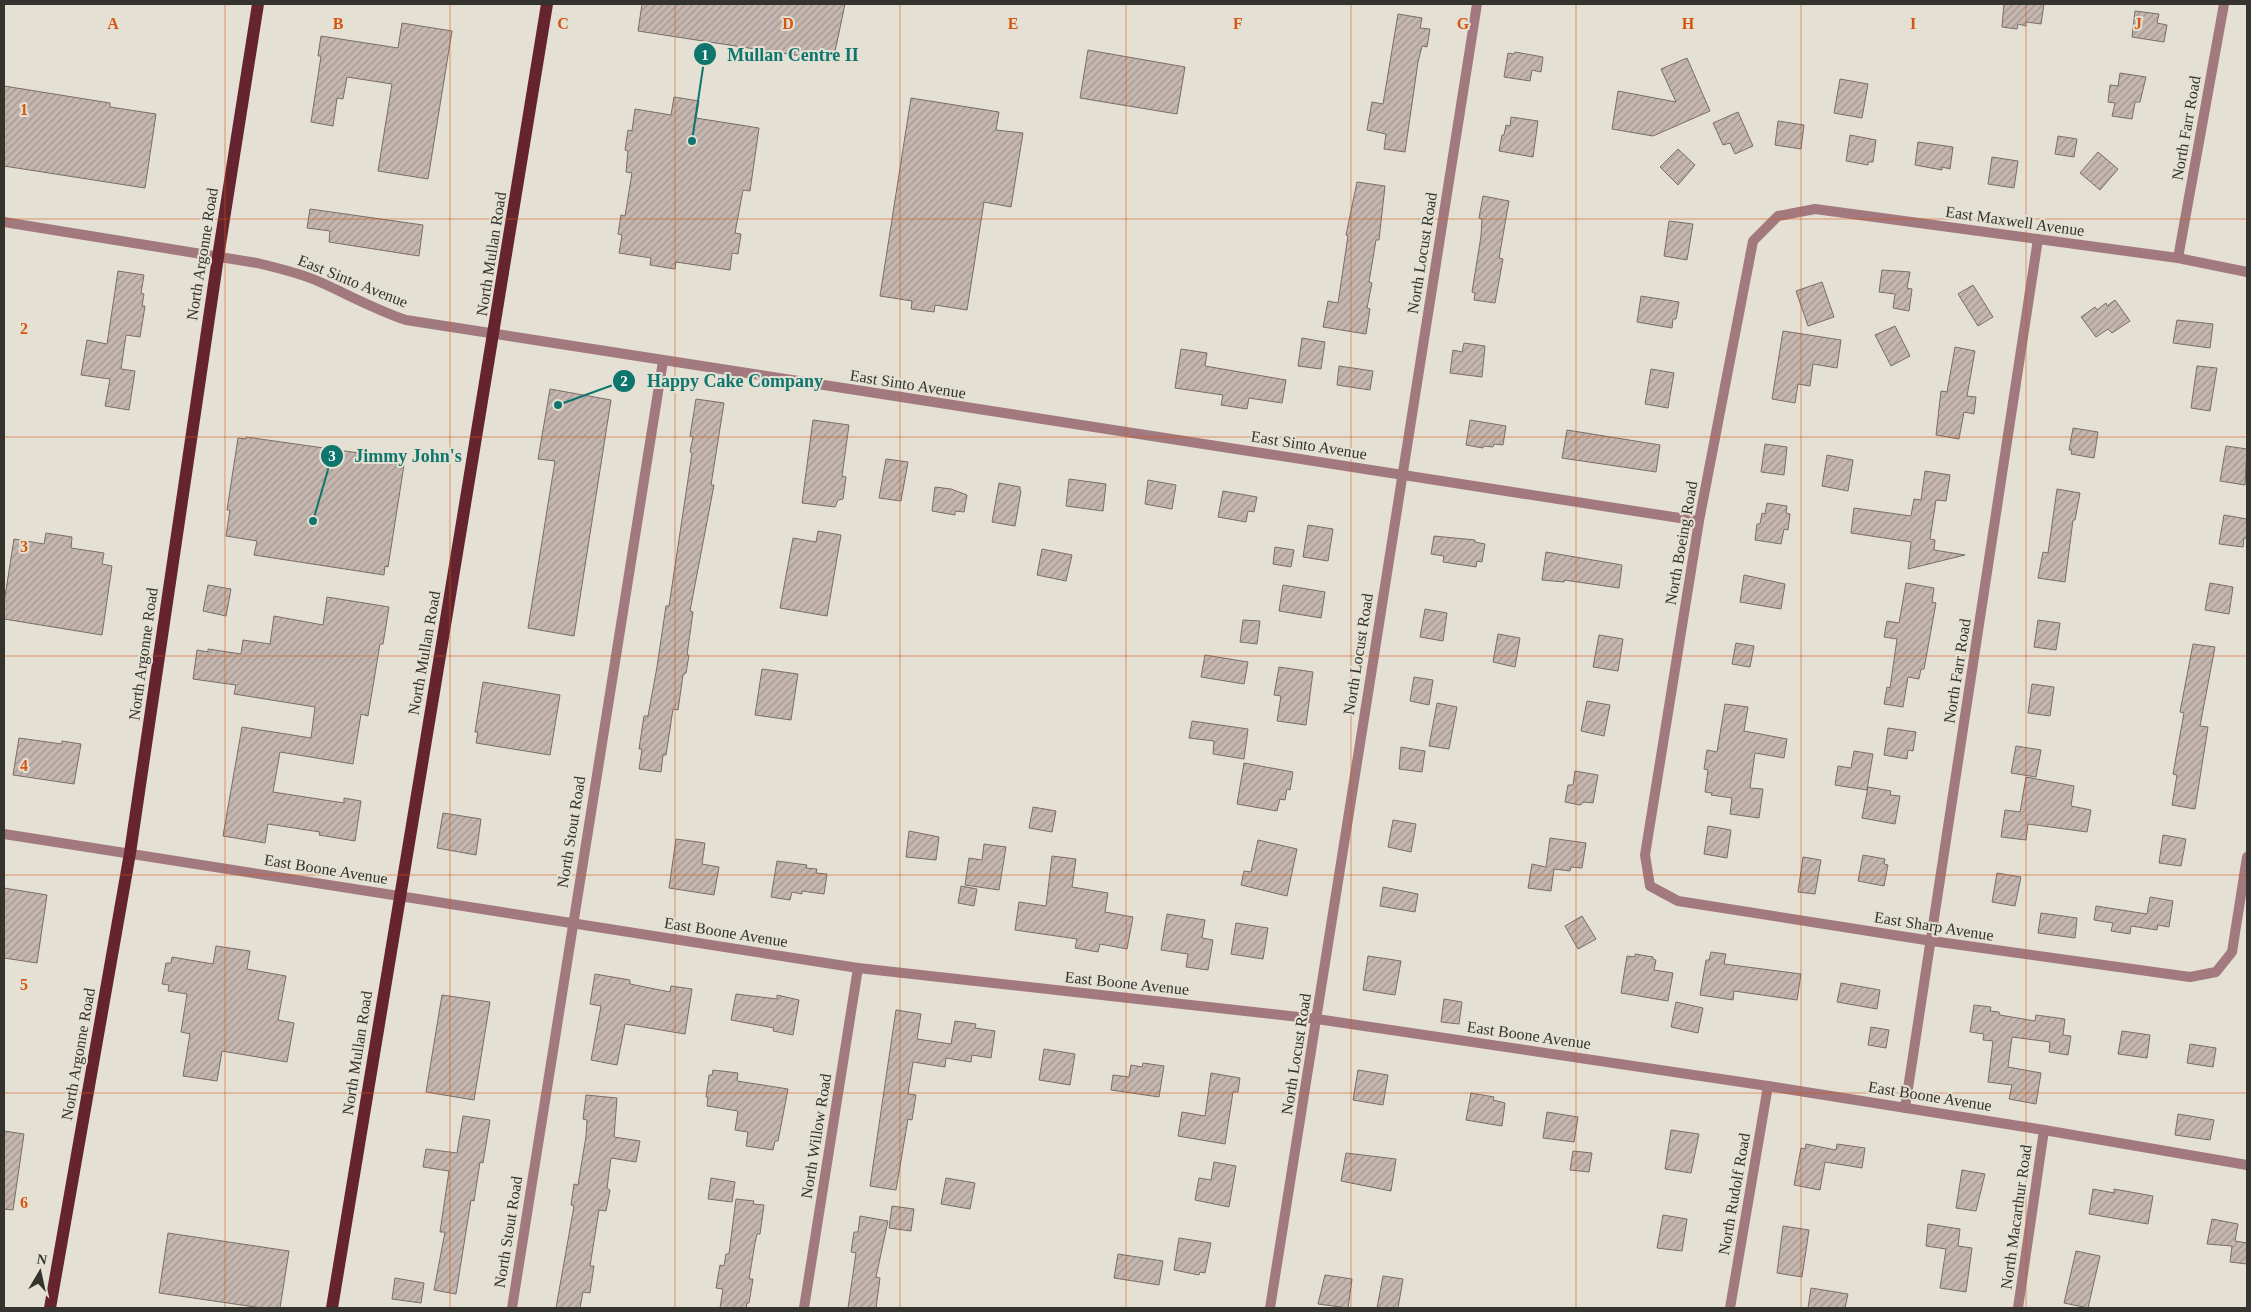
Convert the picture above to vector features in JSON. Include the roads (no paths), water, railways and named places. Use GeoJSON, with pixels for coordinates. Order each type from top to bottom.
{"type":"FeatureCollection","features":[{"type":"Feature","properties":{"kind":"main road","name":"North Argonne Road"},"geometry":{"type":"LineString","coordinates":[[50,1308],[130,852],[218,257],[258,4]]}},
{"type":"Feature","properties":{"kind":"main road","name":"North Mullan Road"},"geometry":{"type":"LineString","coordinates":[[332,1308],[399,896],[495,335],[547,4]]}},
{"type":"Feature","properties":{"kind":"street","name":"North Locust Road"},"geometry":{"type":"LineString","coordinates":[[1270,1308],[1477,4]]}},
{"type":"Feature","properties":{"kind":"street","name":"North Farr Road"},"geometry":{"type":"LineString","coordinates":[[2178,258],[2224,4]]}},
{"type":"Feature","properties":{"kind":"street","name":"East Maxwell Avenue"},"geometry":{"type":"LineString","coordinates":[[1778,216],[1815,209],[2178,258],[2247,272]]}},
{"type":"Feature","properties":{"kind":"street","name":"North Boeing Road"},"geometry":{"type":"LineString","coordinates":[[1650,886],[1645,855],[1699,522],[1753,241],[1778,216]]}},
{"type":"Feature","properties":{"kind":"street","name":"East Sinto Avenue"},"geometry":{"type":"LineString","coordinates":[[4,222],[218,257],[288,271],[320,282],[379,311],[406,320],[1699,522]]}},
{"type":"Feature","properties":{"kind":"street","name":"North Farr Road"},"geometry":{"type":"LineString","coordinates":[[1905,1108],[2038,239]]}},
{"type":"Feature","properties":{"kind":"street","name":"North Stout Road"},"geometry":{"type":"LineString","coordinates":[[512,1308],[663,361]]}},
{"type":"Feature","properties":{"kind":"street","name":"East Boone Avenue"},"geometry":{"type":"LineString","coordinates":[[4,834],[130,852],[858,968],[1317,1019],[1768,1086],[2247,1165]]}},
{"type":"Feature","properties":{"kind":"street","name":"East Sharp Avenue"},"geometry":{"type":"LineString","coordinates":[[1650,886],[1678,901],[1932,941],[2185,977],[2216,972],[2232,952],[2247,857]]}},
{"type":"Feature","properties":{"kind":"street","name":"North Willow Road"},"geometry":{"type":"LineString","coordinates":[[804,1308],[858,968]]}},
{"type":"Feature","properties":{"kind":"street","name":"North Rudolf Road"},"geometry":{"type":"LineString","coordinates":[[1730,1308],[1768,1086]]}},
{"type":"Feature","properties":{"kind":"street","name":"North Macarthur Road"},"geometry":{"type":"LineString","coordinates":[[2018,1308],[2044,1130]]}},
{"type":"Feature","properties":{"kind":"place","name":"Mullan Centre II"},"geometry":{"type":"Point","coordinates":[692,141]}},
{"type":"Feature","properties":{"kind":"place","name":"Happy Cake Company"},"geometry":{"type":"Point","coordinates":[558,405]}},
{"type":"Feature","properties":{"kind":"place","name":"Jimmy John's"},"geometry":{"type":"Point","coordinates":[313,521]}}]}
